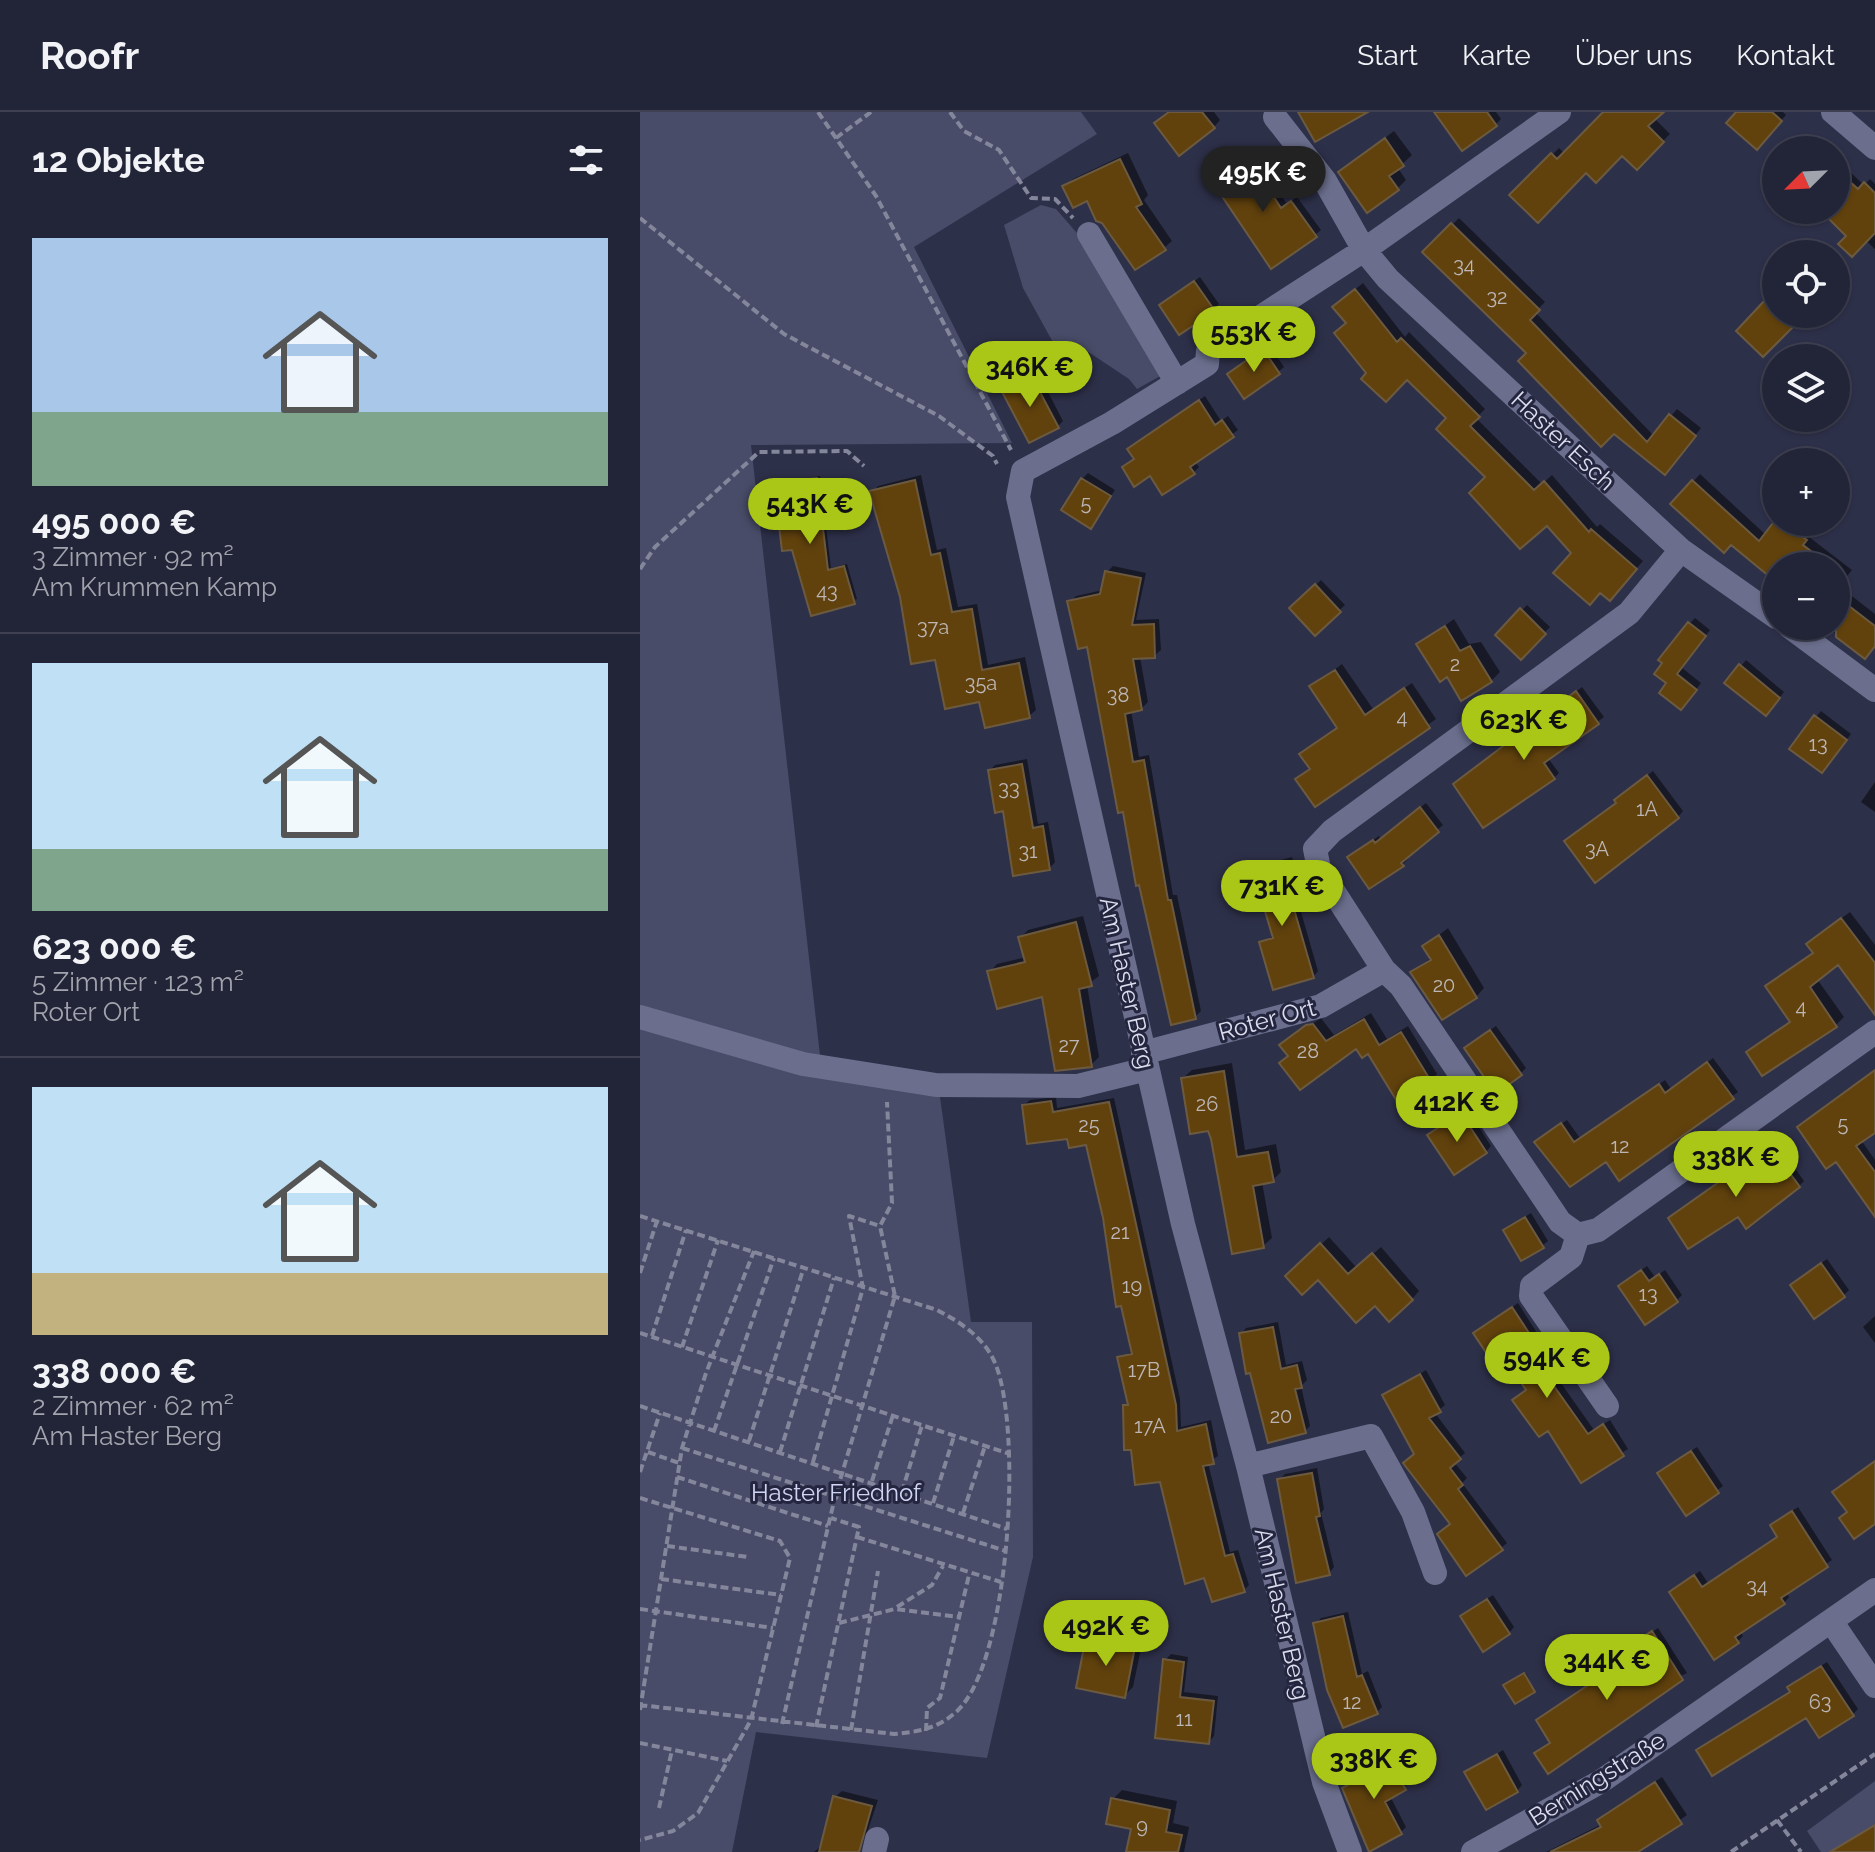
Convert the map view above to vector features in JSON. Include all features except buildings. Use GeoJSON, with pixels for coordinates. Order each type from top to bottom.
{"type":"FeatureCollection","features":[{"type":"Feature","properties":{"kind":"street"},"geometry":{"type":"LineString","coordinates":[[1023,471],[1207,364],[1208,351],[1364,250],[1559,112]]}},
{"type":"Feature","properties":{"kind":"street"},"geometry":{"type":"LineString","coordinates":[[1833,112],[1875,148]]}},
{"type":"Feature","properties":{"kind":"street","name":"Haster Esch"},"geometry":{"type":"LineString","coordinates":[[1275,117],[1325,181],[1364,250],[1388,279],[1681,550],[1762,607]]}},
{"type":"Feature","properties":{"kind":"street"},"geometry":{"type":"LineString","coordinates":[[1089,234],[1177,383]]}},
{"type":"Feature","properties":{"kind":"street","name":"Am Haster Berg"},"geometry":{"type":"LineString","coordinates":[[1023,471],[1018,497],[1183,1224],[1248,1466],[1324,1782],[1350,1852]]}},
{"type":"Feature","properties":{"kind":"street"},"geometry":{"type":"LineString","coordinates":[[1681,550],[1629,613],[1332,831],[1315,849],[1319,869],[1384,970],[1401,986],[1560,1222],[1578,1235],[1598,1230],[1875,1032]]}},
{"type":"Feature","properties":{"kind":"street"},"geometry":{"type":"LineString","coordinates":[[1808,640],[1875,690]]}},
{"type":"Feature","properties":{"kind":"street","name":"Roter Ort"},"geometry":{"type":"LineString","coordinates":[[640,1017],[803,1064],[885,1078],[936,1085],[1078,1086],[1145,1061],[1321,1006],[1384,970]]}},
{"type":"Feature","properties":{"kind":"street"},"geometry":{"type":"LineString","coordinates":[[1578,1235],[1571,1257],[1532,1286],[1531,1296],[1607,1406]]}},
{"type":"Feature","properties":{"kind":"street"},"geometry":{"type":"LineString","coordinates":[[1248,1466],[1371,1436],[1413,1512],[1435,1573]]}},
{"type":"Feature","properties":{"kind":"street","name":"Berningstraße"},"geometry":{"type":"LineString","coordinates":[[1473,1852],[1600,1782],[1875,1590]]}},
{"type":"Feature","properties":{"kind":"street"},"geometry":{"type":"LineString","coordinates":[[1831,1621],[1875,1686]]}},
{"type":"Feature","properties":{"kind":"path"},"geometry":{"type":"LineString","coordinates":[[818,112],[876,196],[1023,471]]}},
{"type":"Feature","properties":{"kind":"path"},"geometry":{"type":"LineString","coordinates":[[836,138],[871,112]]}},
{"type":"Feature","properties":{"kind":"path"},"geometry":{"type":"LineString","coordinates":[[950,112],[964,131],[999,150],[1031,198],[1055,199],[1089,234]]}},
{"type":"Feature","properties":{"kind":"path"},"geometry":{"type":"LineString","coordinates":[[640,218],[784,334],[939,416],[993,456],[997,464]]}},
{"type":"Feature","properties":{"kind":"path"},"geometry":{"type":"LineString","coordinates":[[640,569],[655,547],[759,452],[847,451],[864,466]]}},
{"type":"Feature","properties":{"kind":"path"},"geometry":{"type":"LineString","coordinates":[[782,1724],[835,1497],[895,1296],[880,1226],[892,1203],[885,1078]]}},
{"type":"Feature","properties":{"kind":"path"},"geometry":{"type":"LineString","coordinates":[[640,1216],[754,1251],[835,1277],[863,1288],[937,1310],[961,1323],[993,1358],[1002,1381],[1010,1454],[1006,1551],[1001,1582],[977,1684],[957,1712],[926,1731],[894,1734],[640,1707],[682,1448],[712,1356],[754,1251]]}},
{"type":"Feature","properties":{"kind":"path"},"geometry":{"type":"LineString","coordinates":[[813,1462],[863,1288],[849,1216],[880,1226]]}},
{"type":"Feature","properties":{"kind":"path"},"geometry":{"type":"LineString","coordinates":[[640,1273],[657,1221]]}},
{"type":"Feature","properties":{"kind":"path"},"geometry":{"type":"LineString","coordinates":[[652,1336],[686,1230]]}},
{"type":"Feature","properties":{"kind":"path"},"geometry":{"type":"LineString","coordinates":[[682,1347],[718,1240]]}},
{"type":"Feature","properties":{"kind":"path"},"geometry":{"type":"LineString","coordinates":[[714,1431],[774,1258]]}},
{"type":"Feature","properties":{"kind":"path"},"geometry":{"type":"LineString","coordinates":[[749,1441],[804,1267]]}},
{"type":"Feature","properties":{"kind":"path"},"geometry":{"type":"LineString","coordinates":[[780,1452],[835,1277]]}},
{"type":"Feature","properties":{"kind":"path"},"geometry":{"type":"LineString","coordinates":[[640,1333],[1010,1454]]}},
{"type":"Feature","properties":{"kind":"path"},"geometry":{"type":"LineString","coordinates":[[640,1406],[843,1471],[1007,1529]]}},
{"type":"Feature","properties":{"kind":"path"},"geometry":{"type":"LineString","coordinates":[[640,1472],[660,1413]]}},
{"type":"Feature","properties":{"kind":"path"},"geometry":{"type":"LineString","coordinates":[[872,1481],[893,1415]]}},
{"type":"Feature","properties":{"kind":"path"},"geometry":{"type":"LineString","coordinates":[[902,1492],[922,1425]]}},
{"type":"Feature","properties":{"kind":"path"},"geometry":{"type":"LineString","coordinates":[[933,1503],[954,1435]]}},
{"type":"Feature","properties":{"kind":"path"},"geometry":{"type":"LineString","coordinates":[[963,1513],[985,1446]]}},
{"type":"Feature","properties":{"kind":"path"},"geometry":{"type":"LineString","coordinates":[[682,1448],[1006,1551]]}},
{"type":"Feature","properties":{"kind":"path"},"geometry":{"type":"LineString","coordinates":[[647,1451],[679,1463]]}},
{"type":"Feature","properties":{"kind":"path"},"geometry":{"type":"LineString","coordinates":[[677,1477],[828,1526]]}},
{"type":"Feature","properties":{"kind":"path"},"geometry":{"type":"LineString","coordinates":[[640,1498],[780,1541],[790,1558],[751,1720],[698,1813],[673,1831],[640,1840]]}},
{"type":"Feature","properties":{"kind":"path"},"geometry":{"type":"LineString","coordinates":[[816,1727],[859,1527],[830,1518]]}},
{"type":"Feature","properties":{"kind":"path"},"geometry":{"type":"LineString","coordinates":[[857,1537],[969,1575],[1001,1582]]}},
{"type":"Feature","properties":{"kind":"path"},"geometry":{"type":"LineString","coordinates":[[666,1546],[748,1557]]}},
{"type":"Feature","properties":{"kind":"path"},"geometry":{"type":"LineString","coordinates":[[839,1623],[895,1609],[925,1591],[943,1566]]}},
{"type":"Feature","properties":{"kind":"path"},"geometry":{"type":"LineString","coordinates":[[851,1730],[878,1571]]}},
{"type":"Feature","properties":{"kind":"path"},"geometry":{"type":"LineString","coordinates":[[926,1731],[927,1708],[940,1698],[969,1575]]}},
{"type":"Feature","properties":{"kind":"path"},"geometry":{"type":"LineString","coordinates":[[661,1579],[781,1595]]}},
{"type":"Feature","properties":{"kind":"path"},"geometry":{"type":"LineString","coordinates":[[640,1609],[773,1628]]}},
{"type":"Feature","properties":{"kind":"path"},"geometry":{"type":"LineString","coordinates":[[895,1609],[959,1618]]}},
{"type":"Feature","properties":{"kind":"path"},"geometry":{"type":"LineString","coordinates":[[640,1743],[727,1761]]}},
{"type":"Feature","properties":{"kind":"path"},"geometry":{"type":"LineString","coordinates":[[659,1808],[672,1750]]}},
{"type":"Feature","properties":{"kind":"path"},"geometry":{"type":"LineString","coordinates":[[1731,1852],[1875,1754]]}},
{"type":"Feature","properties":{"kind":"path"},"geometry":{"type":"LineString","coordinates":[[1777,1820],[1801,1852]]}},
{"type":"Feature","properties":{"kind":"green space","name":"Haster Friedhof"},"geometry":{"type":"Polygon","coordinates":[[[640,112],[1081,112],[1097,134],[914,247],[1012,443],[751,445],[822,1073],[940,1097],[971,1322],[1032,1322],[1033,1557],[987,1758],[756,1732],[732,1852],[640,1852],[640,112]]]}},
{"type":"Feature","properties":{"kind":"green space"},"geometry":{"type":"Polygon","coordinates":[[[1041,205],[1056,209],[1083,240],[1162,375],[1137,389],[1129,379],[1081,347],[1055,346],[1023,288],[1004,225],[1041,205]]]}},
{"type":"Feature","properties":{"kind":"green space"},"geometry":{"type":"Polygon","coordinates":[[[1875,1781],[1875,1852],[1821,1852],[1807,1831],[1875,1781]]]}}]}
